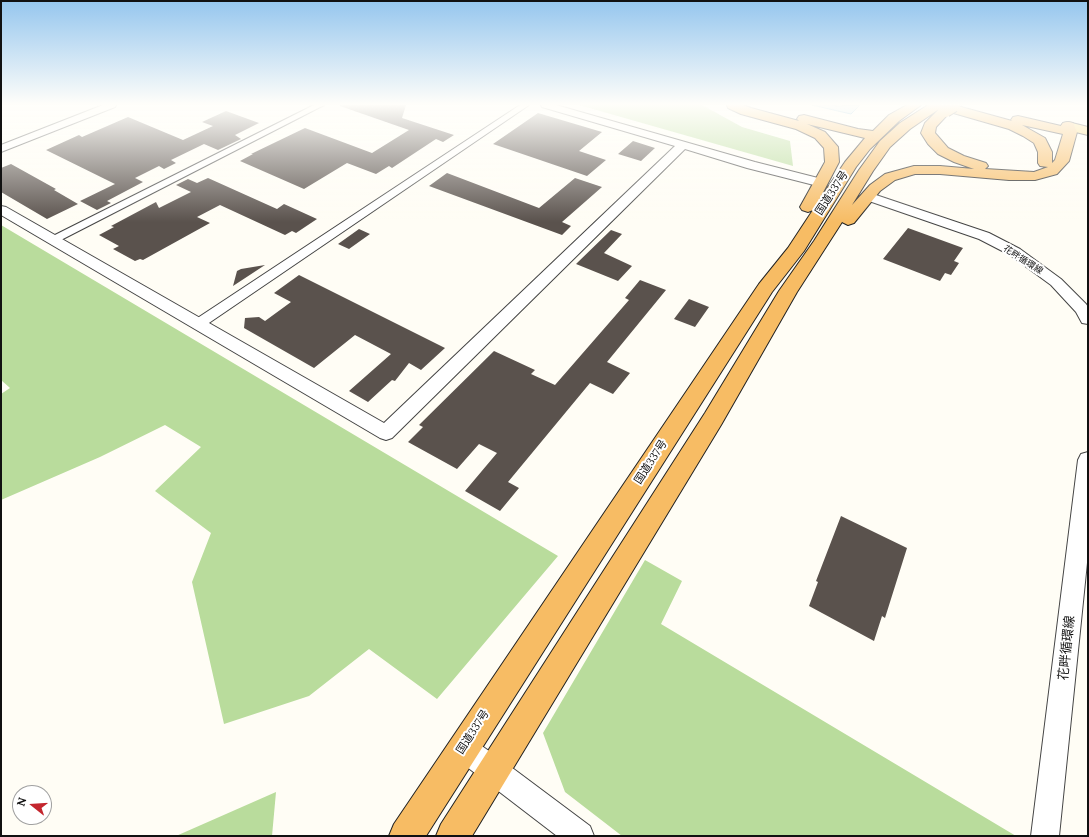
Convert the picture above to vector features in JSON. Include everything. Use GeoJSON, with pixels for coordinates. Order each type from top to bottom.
{"type":"FeatureCollection","features":[{"type":"Feature","properties":{"kind":"highway"},"geometry":{"type":"LineString","coordinates":[[765,288],[832,162],[831,147],[828,144]]}},
{"type":"Feature","properties":{"kind":"highway","name":"国道337号"},"geometry":{"type":"LineString","coordinates":[[406,836],[765,288],[795,251],[850,165],[867,144]]}},
{"type":"Feature","properties":{"kind":"highway","name":"国道337号"},"geometry":{"type":"LineString","coordinates":[[453,836],[713,419],[788,291],[822,241],[866,170],[885,144]]}},
{"type":"Feature","properties":{"kind":"highway"},"geometry":{"type":"LineString","coordinates":[[936,144],[954,156],[978,165],[1001,169],[1023,169],[1045,162],[1054,154],[1059,144]]}},
{"type":"Feature","properties":{"kind":"highway"},"geometry":{"type":"LineString","coordinates":[[1041,144],[1045,152],[1045,162]]}},
{"type":"Feature","properties":{"kind":"highway"},"geometry":{"type":"LineString","coordinates":[[788,291],[875,188],[890,177],[914,170],[940,170],[1009,176],[1035,176],[1052,171],[1062,161],[1064,144]]}},
{"type":"Feature","properties":{"kind":"street"},"geometry":{"type":"LineString","coordinates":[[1,149],[13,144]]}},
{"type":"Feature","properties":{"kind":"street"},"geometry":{"type":"LineString","coordinates":[[53,240],[243,144]]}},
{"type":"Feature","properties":{"kind":"street"},"geometry":{"type":"LineString","coordinates":[[198,324],[467,144]]}},
{"type":"Feature","properties":{"kind":"street"},"geometry":{"type":"LineString","coordinates":[[680,144],[751,165],[786,179],[812,183]]}},
{"type":"Feature","properties":{"kind":"street"},"geometry":{"type":"LineString","coordinates":[[1,210],[386,433],[683,145]]}},
{"type":"Feature","properties":{"kind":"street","name":"花畔循環線"},"geometry":{"type":"LineString","coordinates":[[871,201],[902,213],[943,222],[984,236],[1015,252],[1056,282],[1081,308],[1088,319]]}},
{"type":"Feature","properties":{"kind":"street","name":"花畔循環線"},"geometry":{"type":"LineString","coordinates":[[1045,836],[1088,460]]}},
{"type":"Feature","properties":{"kind":"street"},"geometry":{"type":"LineString","coordinates":[[463,748],[580,836]]}},
{"type":"Feature","properties":{"kind":"green space"},"geometry":{"type":"Polygon","coordinates":[[[716,144],[790,144],[793,166],[716,144]]]}},
{"type":"Feature","properties":{"kind":"green space"},"geometry":{"type":"Polygon","coordinates":[[[1,225],[558,556],[437,699],[369,649],[309,696],[224,724],[192,582],[211,533],[155,491],[201,447],[165,425],[100,457],[1,500],[1,394],[10,388],[1,380],[1,225]]]}},
{"type":"Feature","properties":{"kind":"green space"},"geometry":{"type":"Polygon","coordinates":[[[645,560],[682,581],[661,624],[1016,836],[622,836],[565,792],[543,733],[645,560]]]}},
{"type":"Feature","properties":{"kind":"green space"},"geometry":{"type":"Polygon","coordinates":[[[276,792],[272,836],[176,836],[276,792]]]}},
{"type":"Feature","properties":{"kind":"building"},"geometry":{"type":"Polygon","coordinates":[[[59,144],[204,144],[171,160],[176,163],[164,169],[159,166],[135,178],[143,182],[107,201],[111,203],[97,210],[80,201],[115,184],[46,150],[59,144]]]}},
{"type":"Feature","properties":{"kind":"building"},"geometry":{"type":"Polygon","coordinates":[[[204,144],[230,144],[218,150],[204,144]]]}},
{"type":"Feature","properties":{"kind":"building"},"geometry":{"type":"Polygon","coordinates":[[[272,144],[348,144],[372,153],[386,144],[428,144],[392,168],[389,166],[376,174],[347,163],[304,189],[240,161],[272,144]]]}},
{"type":"Feature","properties":{"kind":"building"},"geometry":{"type":"Polygon","coordinates":[[[493,144],[587,144],[579,151],[606,160],[587,176],[493,144]]]}},
{"type":"Feature","properties":{"kind":"building"},"geometry":{"type":"Polygon","coordinates":[[[629,144],[643,144],[655,148],[641,161],[618,154],[629,144]]]}},
{"type":"Feature","properties":{"kind":"building"},"geometry":{"type":"Polygon","coordinates":[[[11,164],[56,189],[54,190],[78,204],[47,219],[1,192],[1,168],[11,164]]]}},
{"type":"Feature","properties":{"kind":"building"},"geometry":{"type":"Polygon","coordinates":[[[447,173],[539,208],[575,178],[602,187],[562,222],[571,226],[562,235],[429,186],[447,173]]]}},
{"type":"Feature","properties":{"kind":"building"},"geometry":{"type":"Polygon","coordinates":[[[208,178],[277,209],[284,204],[317,219],[296,233],[292,231],[285,235],[220,205],[197,217],[210,223],[143,260],[140,259],[135,261],[113,249],[119,246],[99,235],[114,227],[111,226],[156,202],[159,208],[191,192],[176,185],[188,179],[197,183],[208,178]]]}},
{"type":"Feature","properties":{"kind":"building"},"geometry":{"type":"Polygon","coordinates":[[[908,228],[963,248],[954,261],[959,263],[951,275],[945,273],[940,281],[883,259],[908,228]]]}},
{"type":"Feature","properties":{"kind":"building"},"geometry":{"type":"Polygon","coordinates":[[[359,229],[370,234],[349,249],[338,244],[359,229]]]}},
{"type":"Feature","properties":{"kind":"building"},"geometry":{"type":"Polygon","coordinates":[[[611,230],[622,234],[604,253],[632,266],[618,281],[576,264],[611,230]]]}},
{"type":"Feature","properties":{"kind":"building"},"geometry":{"type":"Polygon","coordinates":[[[265,265],[233,286],[237,271],[265,265]]]}},
{"type":"Feature","properties":{"kind":"building"},"geometry":{"type":"Polygon","coordinates":[[[299,275],[445,348],[421,370],[409,363],[395,381],[392,380],[368,402],[349,391],[391,354],[355,335],[314,368],[244,328],[245,318],[259,317],[265,321],[291,302],[274,293],[299,275]]]}},
{"type":"Feature","properties":{"kind":"building"},"geometry":{"type":"Polygon","coordinates":[[[640,280],[666,290],[607,362],[630,373],[613,394],[590,383],[508,482],[519,488],[500,511],[465,491],[497,453],[479,444],[457,469],[408,442],[423,427],[419,425],[494,351],[535,370],[531,374],[555,385],[629,300],[625,298],[640,280]]]}},
{"type":"Feature","properties":{"kind":"building"},"geometry":{"type":"Polygon","coordinates":[[[689,299],[709,307],[695,327],[674,319],[689,299]]]}},
{"type":"Feature","properties":{"kind":"building"},"geometry":{"type":"Polygon","coordinates":[[[841,516],[907,548],[885,618],[882,616],[874,641],[809,606],[818,582],[816,581],[841,516]]]}},
{"type":"Feature","properties":{"kind":"tunnel"},"geometry":{"type":"LineString","coordinates":[[810,186],[866,203]]}}]}
